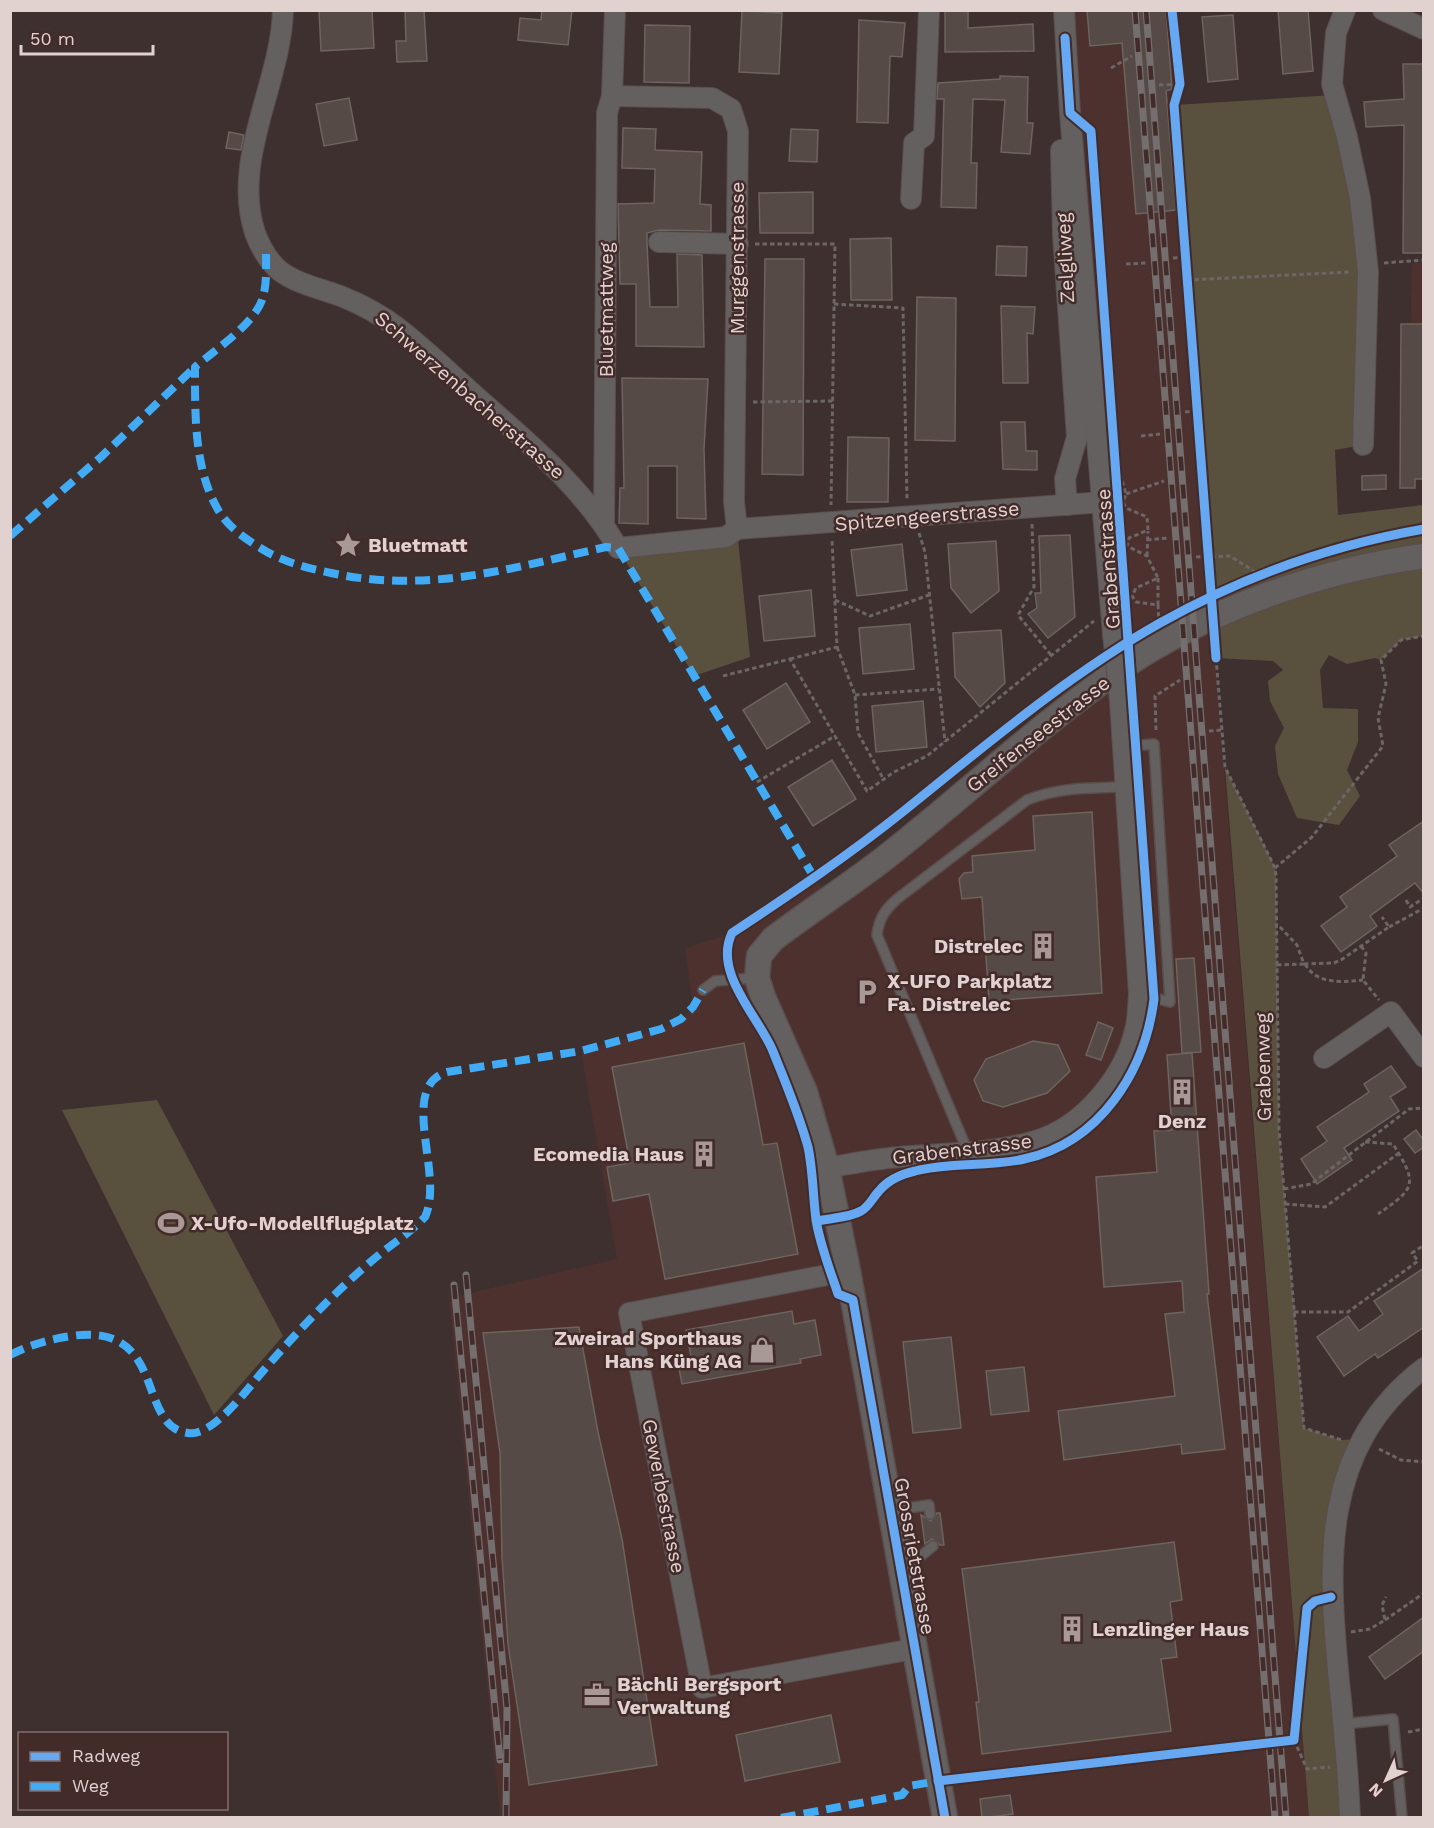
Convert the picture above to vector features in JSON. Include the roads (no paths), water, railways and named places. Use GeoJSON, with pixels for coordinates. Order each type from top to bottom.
{"type":"FeatureCollection","features":[{"type":"Feature","properties":{"kind":"street","name":"Schwerzenbacherstrasse"},"geometry":{"type":"LineString","coordinates":[[283,10],[279,56],[250,165],[251,206],[255,233],[266,254],[280,271],[298,281],[363,306],[400,330],[567,477],[604,524],[618,548]]}},
{"type":"Feature","properties":{"kind":"street","name":"Bluetmattweg"},"geometry":{"type":"LineString","coordinates":[[604,524],[608,113],[612,96],[615,10]]}},
{"type":"Feature","properties":{"kind":"street"},"geometry":{"type":"LineString","coordinates":[[911,200],[914,143],[924,136],[928,10]]}},
{"type":"Feature","properties":{"kind":"street","name":"Zelgliweg"},"geometry":{"type":"LineString","coordinates":[[1055,10],[1053,38],[1062,169],[1063,235],[1077,437],[1065,479],[1067,505]]}},
{"type":"Feature","properties":{"kind":"street","name":"Grabenstrasse"},"geometry":{"type":"LineString","coordinates":[[827,1168],[880,1159],[968,1152],[1037,1141],[1060,1130],[1102,1095],[1127,1053],[1136,1026],[1139,994],[1120,701],[1113,634],[1110,502],[1071,125],[1064,10]]}},
{"type":"Feature","properties":{"kind":"street"},"geometry":{"type":"LineString","coordinates":[[1345,10],[1336,33],[1332,84],[1347,137],[1360,198],[1367,268],[1363,445]]}},
{"type":"Feature","properties":{"kind":"street"},"geometry":{"type":"LineString","coordinates":[[1383,10],[1424,29]]}},
{"type":"Feature","properties":{"kind":"street","name":"Murggenstrasse"},"geometry":{"type":"LineString","coordinates":[[612,96],[712,98],[731,110],[738,131],[734,502],[737,529]]}},
{"type":"Feature","properties":{"kind":"street"},"geometry":{"type":"LineString","coordinates":[[659,242],[738,244]]}},
{"type":"Feature","properties":{"kind":"street","name":"Spitzengeerstrasse"},"geometry":{"type":"LineString","coordinates":[[618,548],[726,537],[737,529],[1110,502]]}},
{"type":"Feature","properties":{"kind":"street","name":"Greifenseestrasse"},"geometry":{"type":"LineString","coordinates":[[758,978],[759,956],[783,932],[889,854],[1029,738],[1120,669],[1228,612],[1282,590],[1335,574],[1424,556]]}},
{"type":"Feature","properties":{"kind":"street","name":"Grossrietstrasse"},"geometry":{"type":"LineString","coordinates":[[758,978],[763,997],[805,1092],[827,1168],[848,1271],[913,1649],[945,1818]]}},
{"type":"Feature","properties":{"kind":"street"},"geometry":{"type":"LineString","coordinates":[[1324,1058],[1391,1012],[1424,1057]]}},
{"type":"Feature","properties":{"kind":"street","name":"Gewerbestrasse"},"geometry":{"type":"LineString","coordinates":[[848,1271],[629,1313],[702,1688],[913,1649]]}},
{"type":"Feature","properties":{"kind":"street"},"geometry":{"type":"LineString","coordinates":[[1350,1818],[1331,1564],[1334,1527],[1345,1479],[1361,1439],[1397,1391],[1424,1368]]}},
{"type":"Feature","properties":{"kind":"lane"},"geometry":{"type":"LineString","coordinates":[[1122,747],[1154,744],[1170,1002],[1139,994]]}},
{"type":"Feature","properties":{"kind":"lane"},"geometry":{"type":"LineString","coordinates":[[968,1152],[877,935],[878,921],[886,908],[1028,800],[1046,793],[1067,789],[1125,787]]}},
{"type":"Feature","properties":{"kind":"lane"},"geometry":{"type":"LineString","coordinates":[[703,990],[715,981],[758,978]]}},
{"type":"Feature","properties":{"kind":"lane"},"geometry":{"type":"LineString","coordinates":[[890,1510],[929,1505],[930,1514]]}},
{"type":"Feature","properties":{"kind":"lane"},"geometry":{"type":"LineString","coordinates":[[900,1573],[933,1546]]}},
{"type":"Feature","properties":{"kind":"lane"},"geometry":{"type":"LineString","coordinates":[[1343,1724],[1393,1719],[1402,1818]]}},
{"type":"Feature","properties":{"kind":"railway"},"geometry":{"type":"LineString","coordinates":[[1135,10],[1275,1818]]}},
{"type":"Feature","properties":{"kind":"railway"},"geometry":{"type":"LineString","coordinates":[[1146,10],[1286,1818]]}},
{"type":"Feature","properties":{"kind":"railway"},"geometry":{"type":"LineString","coordinates":[[466,1275],[507,1709],[506,1818]]}},
{"type":"Feature","properties":{"kind":"railway"},"geometry":{"type":"LineString","coordinates":[[454,1285],[500,1760]]}},
{"type":"Feature","properties":{"kind":"place","name":"Bluetmatt"},"geometry":{"type":"Point","coordinates":[348,545]}},
{"type":"Feature","properties":{"kind":"place","name":"Distrelec"},"geometry":{"type":"Point","coordinates":[1043,946]}},
{"type":"Feature","properties":{"kind":"place","name":"X-UFO Parkplatz Fa. Distrelec"},"geometry":{"type":"Point","coordinates":[867,992]}},
{"type":"Feature","properties":{"kind":"place","name":"Denz"},"geometry":{"type":"Point","coordinates":[1182,1092]}},
{"type":"Feature","properties":{"kind":"place","name":"Ecomedia Haus"},"geometry":{"type":"Point","coordinates":[704,1154]}},
{"type":"Feature","properties":{"kind":"place","name":"X-Ufo-Modellflugplatz"},"geometry":{"type":"Point","coordinates":[171,1223]}},
{"type":"Feature","properties":{"kind":"place","name":"Zweirad Sporthaus Hans Küng AG"},"geometry":{"type":"Point","coordinates":[762,1350]}},
{"type":"Feature","properties":{"kind":"place","name":"Lenzlinger Haus"},"geometry":{"type":"Point","coordinates":[1072,1629]}},
{"type":"Feature","properties":{"kind":"place","name":"Bächli Bergsport Verwaltung"},"geometry":{"type":"Point","coordinates":[597,1695]}}]}
